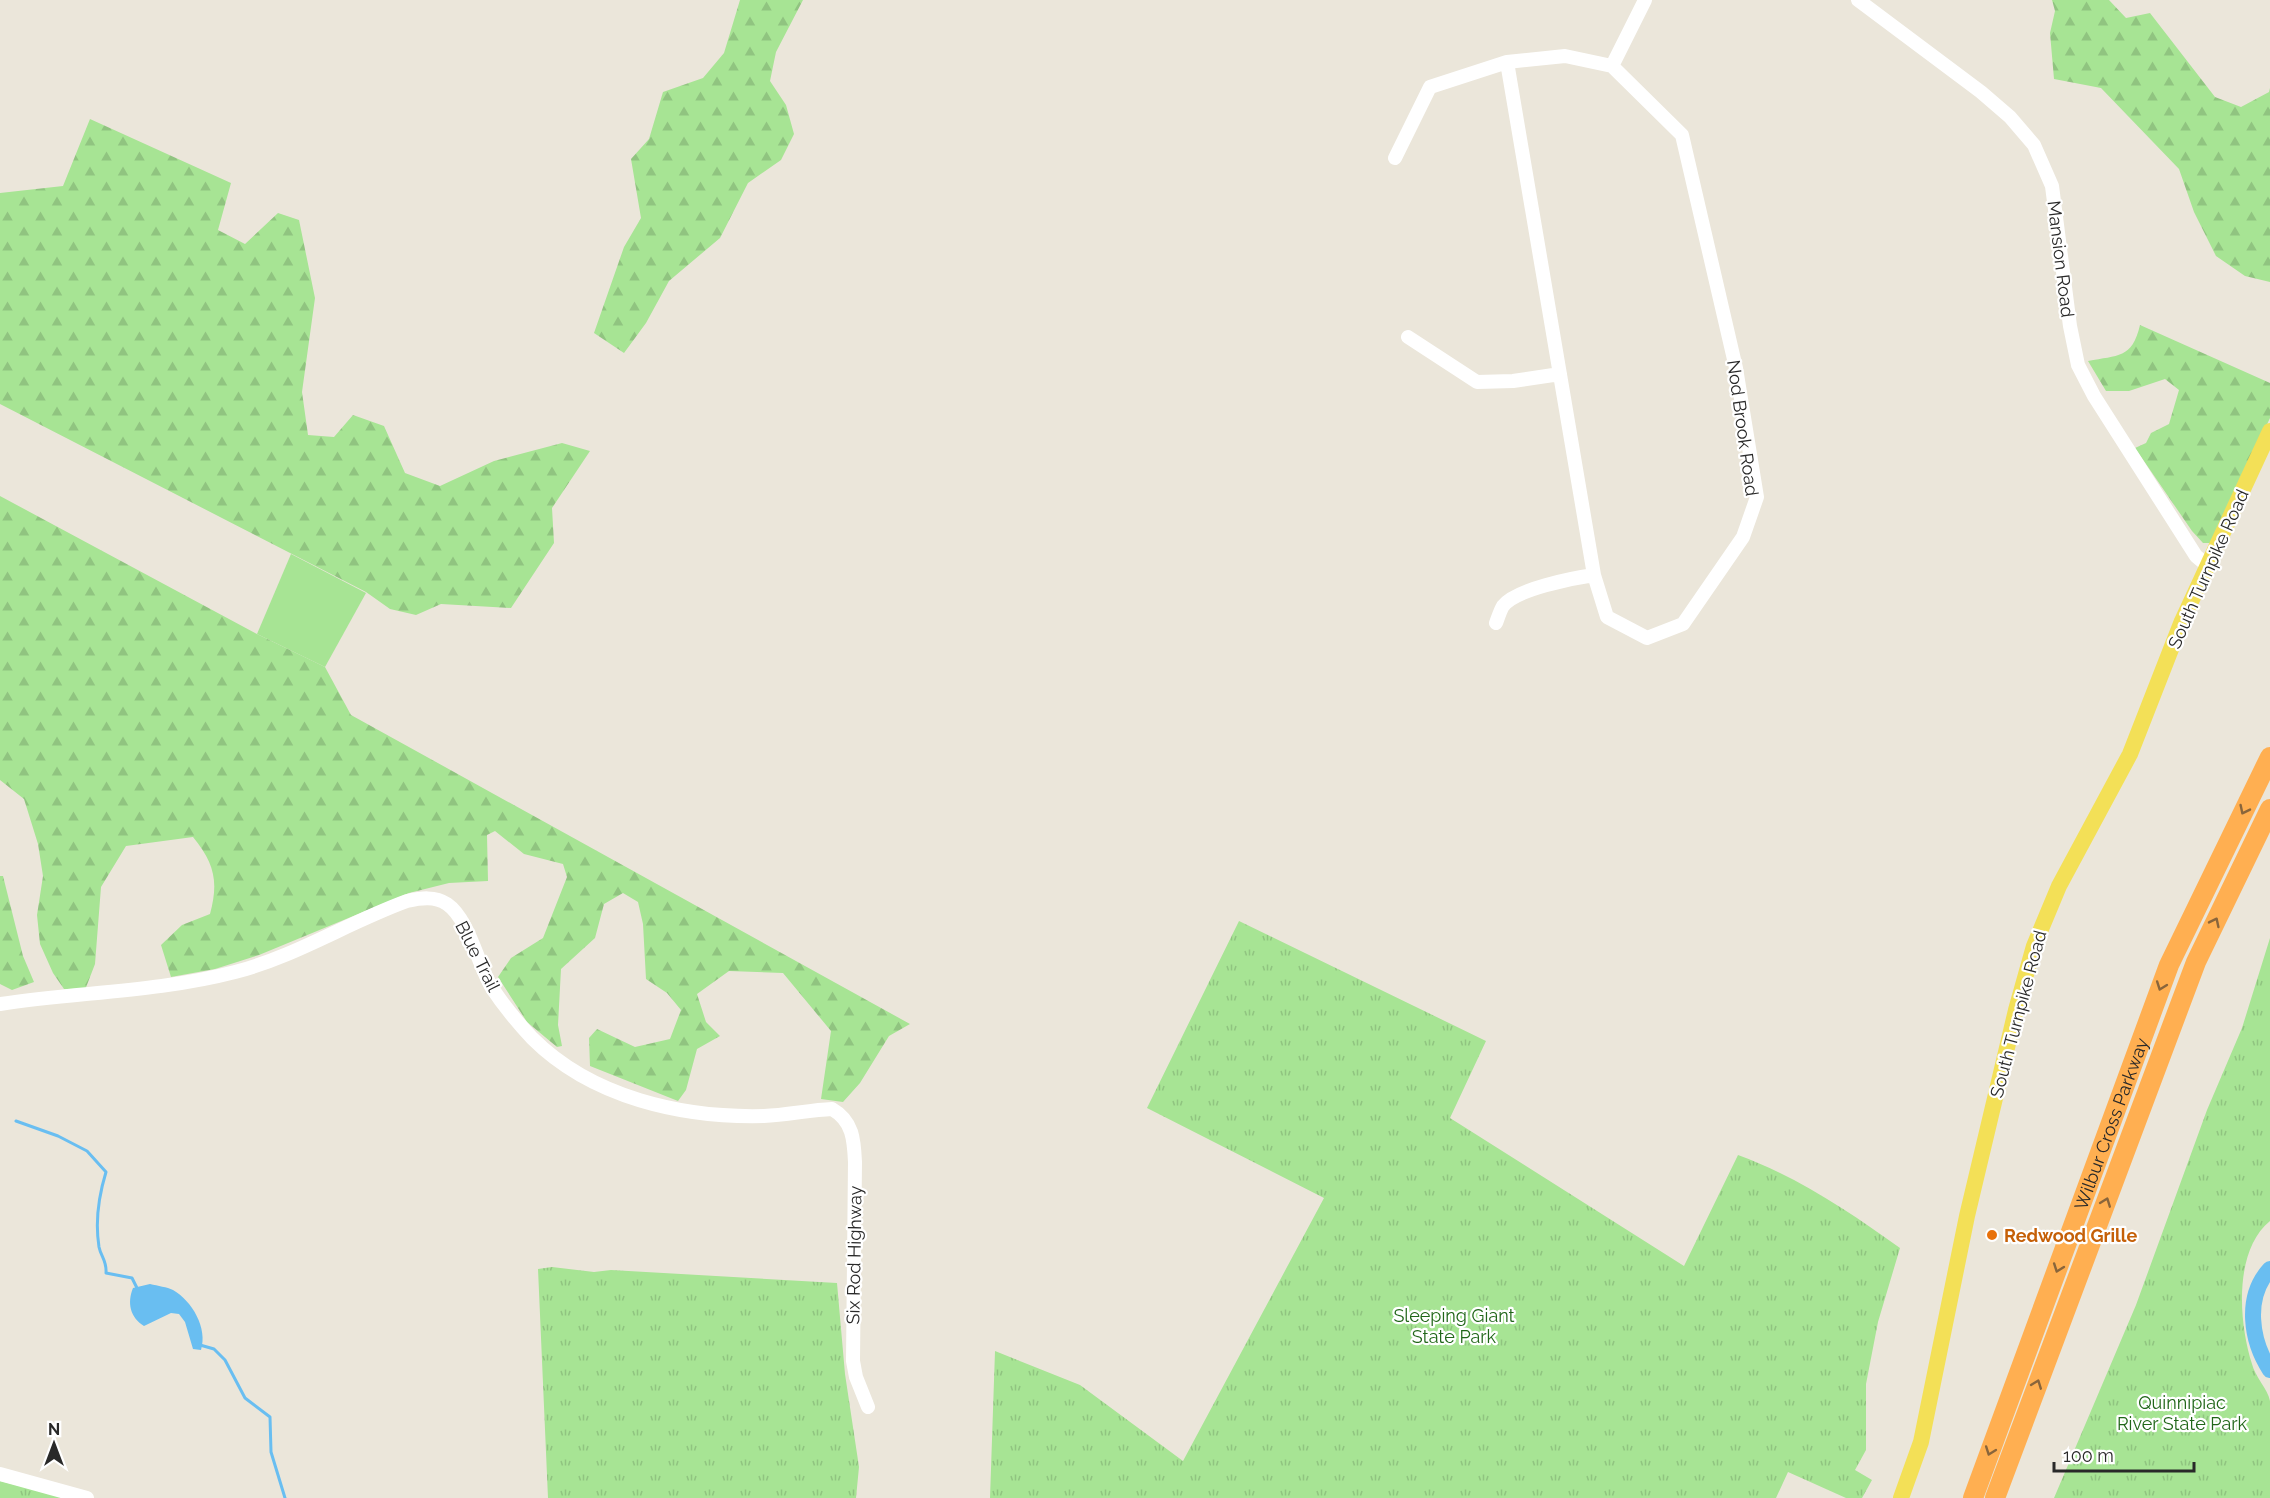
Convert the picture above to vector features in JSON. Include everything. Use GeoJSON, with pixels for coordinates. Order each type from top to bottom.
{"type":"FeatureCollection","features":[{"type":"Feature","properties":{"kind":"highway","name":"Wilbur Cross Parkway"},"geometry":{"type":"LineString","coordinates":[[1973,1498],[2169,965],[2270,757]]}},
{"type":"Feature","properties":{"kind":"highway","name":"Wilbur Cross Parkway"},"geometry":{"type":"LineString","coordinates":[[1995,1498],[2196,962],[2270,809]]}},
{"type":"Feature","properties":{"kind":"main road","name":"South Turnpike Road"},"geometry":{"type":"LineString","coordinates":[[1902,1496],[1923,1431],[1957,1259],[2016,1010],[2034,946],[2059,886],[2130,754],[2182,621],[2270,431]]}},
{"type":"Feature","properties":{"kind":"street"},"geometry":{"type":"LineString","coordinates":[[1395,158],[1430,87],[1507,62],[1564,56],[1612,66],[1645,0]]}},
{"type":"Feature","properties":{"kind":"street","name":"Mansion Road"},"geometry":{"type":"LineString","coordinates":[[1858,0],[1981,92],[2010,117],[2034,145],[2052,186],[2070,326],[2078,365],[2094,396],[2196,556],[2208,566]]}},
{"type":"Feature","properties":{"kind":"street","name":"Nod Brook Road"},"geometry":{"type":"LineString","coordinates":[[1507,62],[1594,575],[1607,617],[1647,638],[1683,624],[1743,537],[1757,497],[1736,368],[1682,135],[1612,66]]}},
{"type":"Feature","properties":{"kind":"street"},"geometry":{"type":"LineString","coordinates":[[1408,337],[1477,381],[1513,381],[1560,374]]}},
{"type":"Feature","properties":{"kind":"street"},"geometry":{"type":"LineString","coordinates":[[1496,624],[1504,604],[1514,599],[1554,581],[1594,575]]}},
{"type":"Feature","properties":{"kind":"street","name":"Blue Trail"},"geometry":{"type":"LineString","coordinates":[[0,1004],[177,984],[236,972],[391,907],[428,898],[445,903],[452,909],[492,987],[524,1029],[560,1060],[600,1084],[657,1105],[710,1114],[767,1116],[832,1109]]}},
{"type":"Feature","properties":{"kind":"street","name":"Six Rod Highway"},"geometry":{"type":"LineString","coordinates":[[832,1109],[848,1122],[854,1144],[853,1361],[856,1377],[868,1407]]}},
{"type":"Feature","properties":{"kind":"street"},"geometry":{"type":"LineString","coordinates":[[0,1474],[87,1498]]}},
{"type":"Feature","properties":{"kind":"green space"},"geometry":{"type":"Polygon","coordinates":[[[740,0],[803,0],[776,52],[770,81],[786,105],[794,134],[781,160],[748,183],[720,238],[669,281],[646,323],[624,353],[594,333],[624,247],[641,218],[631,159],[649,139],[663,92],[703,78],[724,53],[740,0]]]}},
{"type":"Feature","properties":{"kind":"green space"},"geometry":{"type":"Polygon","coordinates":[[[2052,0],[2109,0],[2126,18],[2150,13],[2215,97],[2241,107],[2269,92],[2270,88],[2270,282],[2245,276],[2216,256],[2194,212],[2179,169],[2101,88],[2054,79],[2050,33],[2055,11],[2052,0]]]}},
{"type":"Feature","properties":{"kind":"green space"},"geometry":{"type":"Polygon","coordinates":[[[90,119],[231,183],[218,230],[245,244],[278,213],[299,220],[315,298],[302,392],[308,435],[334,437],[353,415],[384,426],[405,473],[440,486],[494,461],[562,443],[590,451],[552,508],[554,543],[511,608],[441,604],[416,615],[390,609],[366,592],[0,404],[0,193],[63,186],[90,119]]]}},
{"type":"Feature","properties":{"kind":"green space"},"geometry":{"type":"Polygon","coordinates":[[[2140,325],[2270,383],[2270,418],[2211,543],[2203,543],[2192,531],[2135,448],[2146,443],[2151,433],[2169,424],[2179,390],[2165,379],[2129,391],[2106,391],[2088,361],[2116,356],[2128,350],[2137,336],[2140,325]]]}},
{"type":"Feature","properties":{"kind":"green space"},"geometry":{"type":"Polygon","coordinates":[[[0,496],[257,634],[325,667],[351,715],[910,1024],[889,1036],[860,1083],[843,1102],[821,1099],[831,1031],[783,973],[729,971],[697,994],[706,1022],[720,1036],[697,1049],[686,1090],[678,1101],[590,1066],[589,1038],[597,1029],[635,1047],[670,1039],[681,1010],[667,993],[646,979],[643,924],[638,902],[623,893],[604,904],[595,938],[561,969],[558,1025],[562,1046],[557,1047],[527,1022],[498,977],[511,958],[543,938],[567,877],[563,864],[524,854],[495,831],[487,835],[488,881],[449,883],[409,893],[259,955],[215,969],[171,977],[161,945],[182,925],[210,914],[214,882],[210,864],[193,837],[126,846],[101,887],[95,964],[85,990],[64,989],[53,973],[40,944],[37,915],[43,876],[38,844],[24,799],[0,780],[0,496]]]}},
{"type":"Feature","properties":{"kind":"green space"},"geometry":{"type":"Polygon","coordinates":[[[291,554],[366,593],[325,667],[257,634],[291,554]]]}},
{"type":"Feature","properties":{"kind":"green space"},"geometry":{"type":"Polygon","coordinates":[[[0,876],[3,876],[23,956],[34,982],[12,990],[0,984],[0,876]]]}},
{"type":"Feature","properties":{"kind":"green space","name":"Sleeping Giant State Park"},"geometry":{"type":"Polygon","coordinates":[[[1239,921],[1486,1041],[1450,1118],[1684,1266],[1738,1155],[1802,1184],[1862,1221],[1900,1248],[1878,1322],[1866,1384],[1866,1450],[1855,1470],[1872,1480],[1862,1498],[1846,1498],[1788,1472],[1776,1498],[990,1498],[995,1351],[1080,1385],[1183,1461],[1324,1198],[1147,1108],[1239,921]]]}},
{"type":"Feature","properties":{"kind":"green space","name":"Quinnipiac River State Park"},"geometry":{"type":"Polygon","coordinates":[[[2270,938],[2270,1221],[2258,1234],[2250,1250],[2242,1289],[2242,1309],[2252,1364],[2270,1401],[2270,1498],[2054,1498],[2136,1305],[2207,1110],[2242,1028],[2270,938]]]}},
{"type":"Feature","properties":{"kind":"green space"},"geometry":{"type":"Polygon","coordinates":[[[552,1267],[594,1272],[611,1270],[837,1283],[845,1374],[859,1467],[856,1498],[548,1498],[538,1269],[552,1267]]]}},
{"type":"Feature","properties":{"kind":"green space"},"geometry":{"type":"Polygon","coordinates":[[[0,1481],[67,1498],[0,1498],[0,1481]]]}},
{"type":"Feature","properties":{"kind":"water"},"geometry":{"type":"Polygon","coordinates":[[[150,1284],[173,1290],[192,1308],[202,1333],[201,1350],[193,1349],[185,1322],[179,1314],[171,1313],[144,1326],[139,1322],[130,1304],[133,1288],[150,1284]]]}},
{"type":"Feature","properties":{"kind":"waterway"},"geometry":{"type":"LineString","coordinates":[[16,1121],[58,1136],[87,1151],[106,1172],[98,1218],[98,1238],[106,1273],[132,1278],[137,1288]]}},
{"type":"Feature","properties":{"kind":"waterway"},"geometry":{"type":"LineString","coordinates":[[2270,1269],[2256,1293],[2253,1319],[2258,1346],[2270,1370]]}},
{"type":"Feature","properties":{"kind":"waterway"},"geometry":{"type":"LineString","coordinates":[[200,1345],[214,1349],[225,1360],[245,1398],[270,1417],[271,1452],[285,1498]]}},
{"type":"Feature","properties":{"kind":"place","name":"Redwood Grille"},"geometry":{"type":"Point","coordinates":[1992,1235]}}]}
